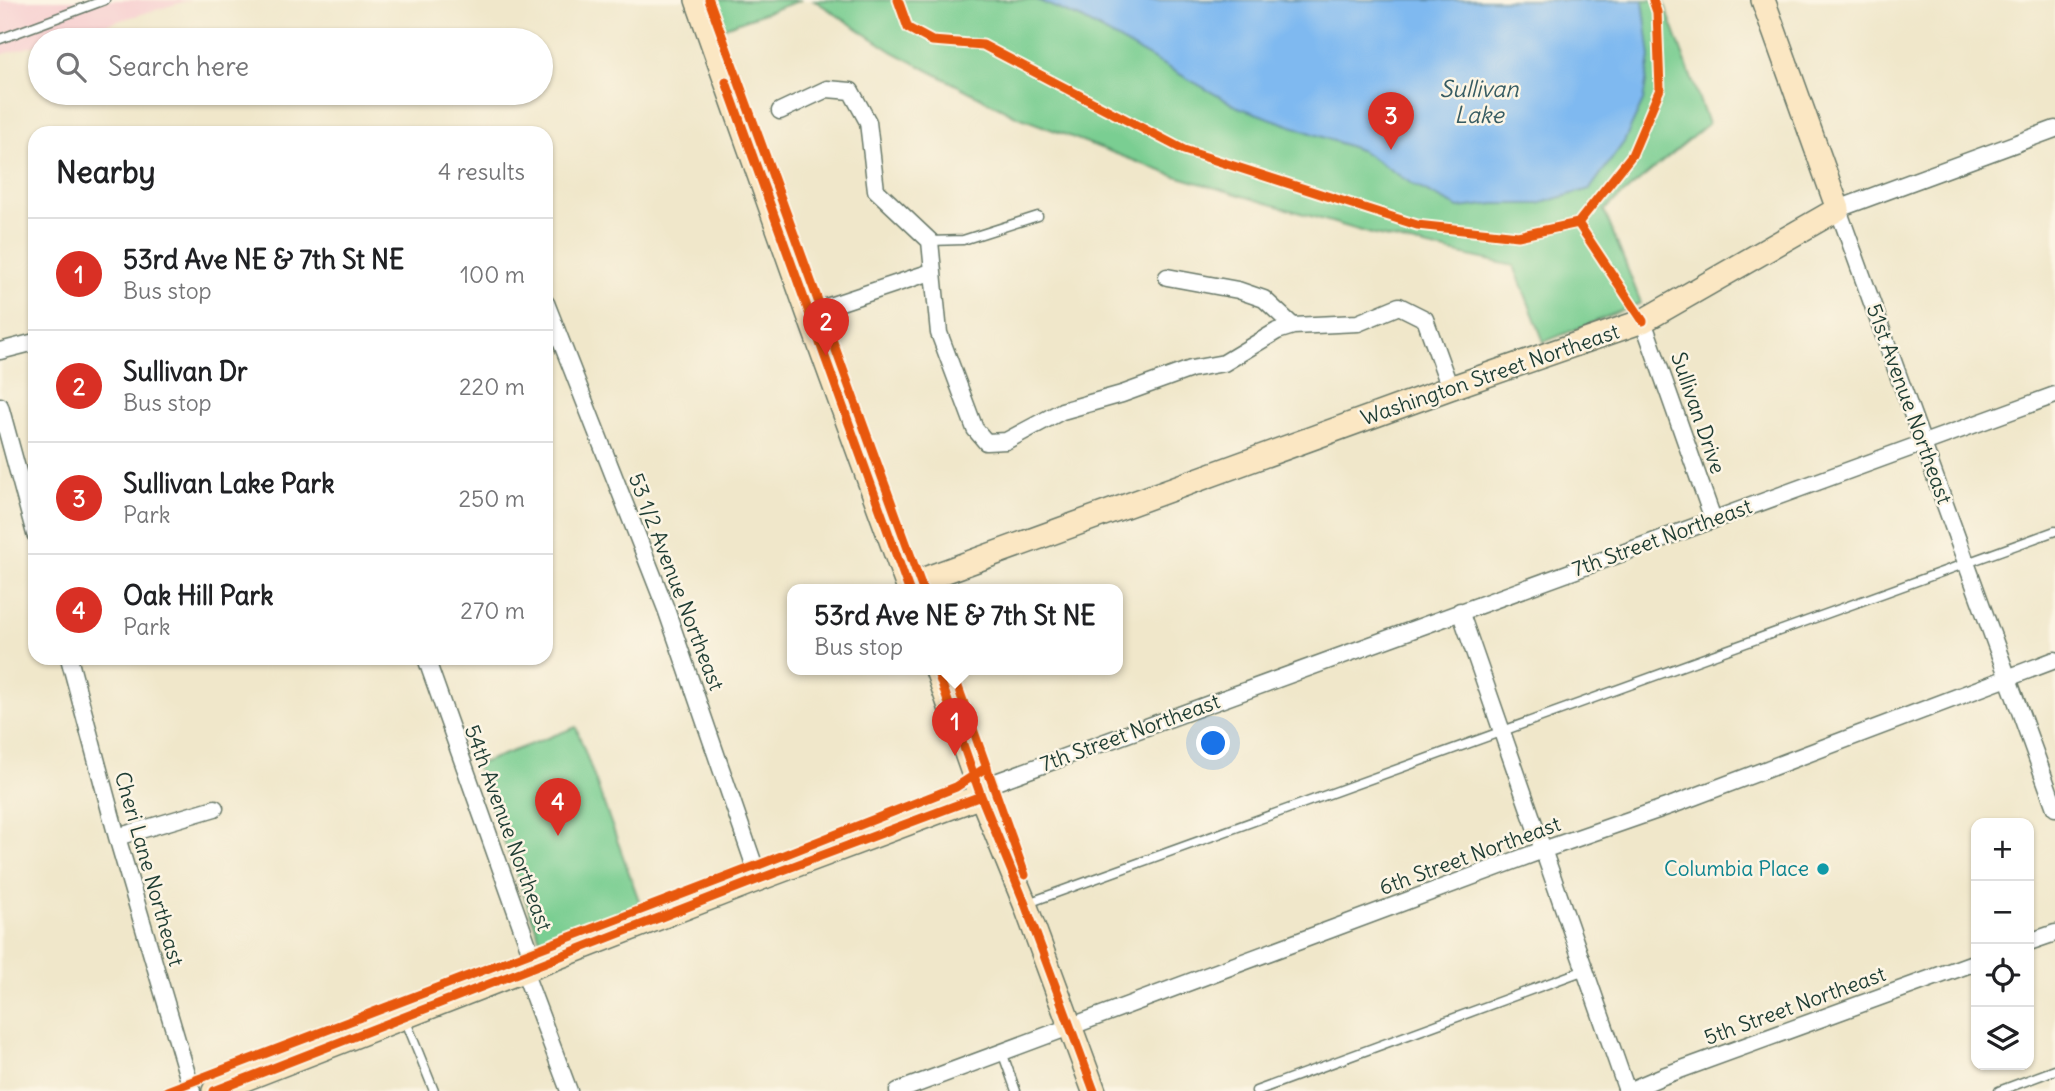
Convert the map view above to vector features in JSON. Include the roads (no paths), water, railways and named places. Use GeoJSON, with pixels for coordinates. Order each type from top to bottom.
{"type":"FeatureCollection","features":[{"type":"Feature","properties":{"kind":"street"},"geometry":{"type":"LineString","coordinates":[[697,0],[908,584]]}},
{"type":"Feature","properties":{"kind":"street","name":"51st Avenue Northeast"},"geometry":{"type":"LineString","coordinates":[[1763,0],[2054,803]]}},
{"type":"Feature","properties":{"kind":"street"},"geometry":{"type":"LineString","coordinates":[[780,111],[827,89],[851,91],[868,122],[876,190],[930,241],[939,334],[975,429],[986,442],[1006,441],[1062,411],[1122,394],[1191,369],[1224,363],[1276,331],[1293,326],[1358,323],[1399,306],[1424,319],[1450,388]]}},
{"type":"Feature","properties":{"kind":"street","name":"Washington Street Northeast"},"geometry":{"type":"LineString","coordinates":[[917,584],[1450,388],[1643,321],[1838,209],[2055,129]]}},
{"type":"Feature","properties":{"kind":"street"},"geometry":{"type":"LineString","coordinates":[[808,313],[931,272]]}},
{"type":"Feature","properties":{"kind":"street"},"geometry":{"type":"LineString","coordinates":[[1167,276],[1238,290],[1264,299],[1293,326]]}},
{"type":"Feature","properties":{"kind":"street","name":"53 1/2 Avenue Northeast"},"geometry":{"type":"LineString","coordinates":[[553,321],[666,609],[759,879]]}},
{"type":"Feature","properties":{"kind":"street","name":"Sullivan Drive"},"geometry":{"type":"LineString","coordinates":[[1643,321],[1713,519]]}},
{"type":"Feature","properties":{"kind":"street"},"geometry":{"type":"LineString","coordinates":[[0,351],[28,344]]}},
{"type":"Feature","properties":{"kind":"street","name":"7th Street Northeast"},"geometry":{"type":"LineString","coordinates":[[214,1091],[759,879],[981,796],[993,783],[2055,395]]}},
{"type":"Feature","properties":{"kind":"street"},"geometry":{"type":"LineString","coordinates":[[0,406],[28,508]]}},
{"type":"Feature","properties":{"kind":"street"},"geometry":{"type":"LineString","coordinates":[[1460,611],[1628,1091]]}},
{"type":"Feature","properties":{"kind":"street","name":"6th Street Northeast"},"geometry":{"type":"LineString","coordinates":[[898,1091],[2055,660]]}},
{"type":"Feature","properties":{"kind":"street","name":"Cheri Lane Northeast"},"geometry":{"type":"LineString","coordinates":[[71,665],[117,837],[191,1091]]}},
{"type":"Feature","properties":{"kind":"street","name":"54th Avenue Northeast"},"geometry":{"type":"LineString","coordinates":[[428,665],[530,951],[524,971],[569,1091]]}},
{"type":"Feature","properties":{"kind":"street"},"geometry":{"type":"LineString","coordinates":[[939,675],[981,796],[1025,904],[1094,1091]]}},
{"type":"Feature","properties":{"kind":"street"},"geometry":{"type":"LineString","coordinates":[[117,837],[215,808]]}},
{"type":"Feature","properties":{"kind":"street"},"geometry":{"type":"LineString","coordinates":[[2034,940],[2055,933]]}},
{"type":"Feature","properties":{"kind":"street","name":"5th Street Northeast"},"geometry":{"type":"LineString","coordinates":[[1628,1091],[1971,964]]}},
{"type":"Feature","properties":{"kind":"lane"},"geometry":{"type":"LineString","coordinates":[[30,28],[105,0]]}},
{"type":"Feature","properties":{"kind":"lane"},"geometry":{"type":"LineString","coordinates":[[0,39],[28,29]]}},
{"type":"Feature","properties":{"kind":"lane"},"geometry":{"type":"LineString","coordinates":[[930,241],[963,240],[1038,216]]}},
{"type":"Feature","properties":{"kind":"lane"},"geometry":{"type":"LineString","coordinates":[[1025,904],[2055,531]]}},
{"type":"Feature","properties":{"kind":"lane"},"geometry":{"type":"LineString","coordinates":[[1256,1091],[1585,970]]}},
{"type":"Feature","properties":{"kind":"lane"},"geometry":{"type":"LineString","coordinates":[[404,1017],[434,1091]]}},
{"type":"Feature","properties":{"kind":"lane"},"geometry":{"type":"LineString","coordinates":[[1002,1052],[1016,1091]]}},
{"type":"Feature","properties":{"kind":"lane"},"geometry":{"type":"LineString","coordinates":[[1999,1091],[2055,1070]]}},
{"type":"Feature","properties":{"kind":"water","name":"Sullivan Lake"},"geometry":{"type":"Polygon","coordinates":[[[1037,0],[1643,0],[1650,57],[1643,101],[1624,142],[1590,189],[1538,204],[1494,204],[1459,208],[1415,186],[1362,151],[1238,107],[1082,19],[1037,0]]]}},
{"type":"Feature","properties":{"kind":"place","name":"Sullivan Lake Park"},"geometry":{"type":"Point","coordinates":[1391,150]}},
{"type":"Feature","properties":{"kind":"place","name":"Sullivan Dr"},"geometry":{"type":"Point","coordinates":[826,356]}},
{"type":"Feature","properties":{"kind":"place","name":"53rd Ave NE & 7th St NE"},"geometry":{"type":"Point","coordinates":[955,756]}},
{"type":"Feature","properties":{"kind":"place","name":"Oak Hill Park"},"geometry":{"type":"Point","coordinates":[558,836]}},
{"type":"Feature","properties":{"kind":"place","name":"Columbia Place"},"geometry":{"type":"Point","coordinates":[1823,869]}}]}
